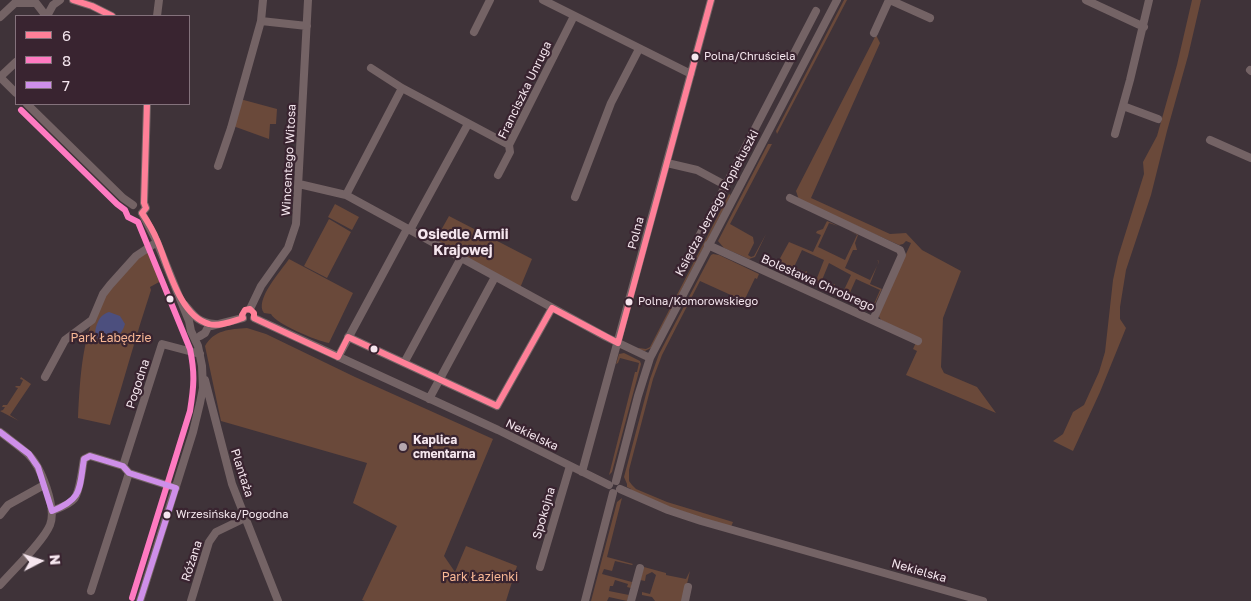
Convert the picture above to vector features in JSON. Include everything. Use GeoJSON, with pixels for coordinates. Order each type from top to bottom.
{"type":"FeatureCollection","features":[{"type":"Feature","properties":{"kind":"street"},"geometry":{"type":"LineString","coordinates":[[47,15],[53,5],[60,0]]}},
{"type":"Feature","properties":{"kind":"street"},"geometry":{"type":"LineString","coordinates":[[73,0],[94,3],[111,15]]}},
{"type":"Feature","properties":{"kind":"street"},"geometry":{"type":"LineString","coordinates":[[157,15],[159,0]]}},
{"type":"Feature","properties":{"kind":"street"},"geometry":{"type":"LineString","coordinates":[[218,166],[262,21],[263,0]]}},
{"type":"Feature","properties":{"kind":"street","name":"Wincentego Witosa"},"geometry":{"type":"LineString","coordinates":[[250,309],[261,286],[288,248],[296,224],[308,0]]}},
{"type":"Feature","properties":{"kind":"street"},"geometry":{"type":"LineString","coordinates":[[474,32],[490,0]]}},
{"type":"Feature","properties":{"kind":"street"},"geometry":{"type":"LineString","coordinates":[[543,0],[691,74]]}},
{"type":"Feature","properties":{"kind":"street","name":"Polna"},"geometry":{"type":"LineString","coordinates":[[582,472],[711,0]]}},
{"type":"Feature","properties":{"kind":"street","name":"Księdza Jerzego Popiełuszki"},"geometry":{"type":"LineString","coordinates":[[612,483],[650,358],[836,0]]}},
{"type":"Feature","properties":{"kind":"street"},"geometry":{"type":"LineString","coordinates":[[874,33],[889,0],[930,18]]}},
{"type":"Feature","properties":{"kind":"street"},"geometry":{"type":"LineString","coordinates":[[1086,0],[1144,27]]}},
{"type":"Feature","properties":{"kind":"street"},"geometry":{"type":"LineString","coordinates":[[1115,134],[1144,27],[1149,0]]}},
{"type":"Feature","properties":{"kind":"street"},"geometry":{"type":"LineString","coordinates":[[0,17],[12,2],[36,3],[45,15]]}},
{"type":"Feature","properties":{"kind":"street"},"geometry":{"type":"LineString","coordinates":[[693,248],[816,11]]}},
{"type":"Feature","properties":{"kind":"street","name":"Franciszka Unruga"},"geometry":{"type":"LineString","coordinates":[[498,175],[510,152],[509,144],[574,16]]}},
{"type":"Feature","properties":{"kind":"street"},"geometry":{"type":"LineString","coordinates":[[262,21],[307,26]]}},
{"type":"Feature","properties":{"kind":"street"},"geometry":{"type":"LineString","coordinates":[[575,197],[610,103],[639,49]]}},
{"type":"Feature","properties":{"kind":"street"},"geometry":{"type":"LineString","coordinates":[[15,63],[0,77],[15,92]]}},
{"type":"Feature","properties":{"kind":"street"},"geometry":{"type":"LineString","coordinates":[[371,68],[402,88],[509,144]]}},
{"type":"Feature","properties":{"kind":"street"},"geometry":{"type":"LineString","coordinates":[[346,195],[402,88]]}},
{"type":"Feature","properties":{"kind":"street"},"geometry":{"type":"LineString","coordinates":[[28,105],[107,182],[134,205],[136,212],[142,212],[146,208],[144,202],[147,105]]}},
{"type":"Feature","properties":{"kind":"street"},"geometry":{"type":"LineString","coordinates":[[1123,106],[1158,119]]}},
{"type":"Feature","properties":{"kind":"street"},"geometry":{"type":"LineString","coordinates":[[338,357],[468,124]]}},
{"type":"Feature","properties":{"kind":"street"},"geometry":{"type":"LineString","coordinates":[[1210,140],[1251,158]]}},
{"type":"Feature","properties":{"kind":"street"},"geometry":{"type":"LineString","coordinates":[[667,163],[698,170],[726,184]]}},
{"type":"Feature","properties":{"kind":"street"},"geometry":{"type":"LineString","coordinates":[[299,184],[346,195],[552,308],[650,358]]}},
{"type":"Feature","properties":{"kind":"street"},"geometry":{"type":"LineString","coordinates":[[790,198],[899,249],[902,255],[873,320]]}},
{"type":"Feature","properties":{"kind":"street"},"geometry":{"type":"LineString","coordinates":[[134,205],[138,201],[144,202]]}},
{"type":"Feature","properties":{"kind":"street"},"geometry":{"type":"LineString","coordinates":[[142,212],[157,242],[191,326],[191,331],[197,335],[205,333],[203,324],[194,318],[180,298]]}},
{"type":"Feature","properties":{"kind":"street"},"geometry":{"type":"LineString","coordinates":[[45,377],[65,340],[92,320],[103,294],[110,285],[136,256],[157,242]]}},
{"type":"Feature","properties":{"kind":"street","name":"Bolesława Chrobrego"},"geometry":{"type":"LineString","coordinates":[[708,246],[918,341]]}},
{"type":"Feature","properties":{"kind":"street"},"geometry":{"type":"LineString","coordinates":[[404,363],[461,258]]}},
{"type":"Feature","properties":{"kind":"street"},"geometry":{"type":"LineString","coordinates":[[429,399],[495,277]]}},
{"type":"Feature","properties":{"kind":"street"},"geometry":{"type":"LineString","coordinates":[[348,337],[497,406],[552,308]]}},
{"type":"Feature","properties":{"kind":"street"},"geometry":{"type":"LineString","coordinates":[[191,326],[194,322],[215,324],[242,318],[249,322],[254,318],[254,313],[250,309],[245,310],[242,318]]}},
{"type":"Feature","properties":{"kind":"street","name":"Nekielska"},"geometry":{"type":"LineString","coordinates":[[254,318],[498,430],[582,472],[612,483]]}},
{"type":"Feature","properties":{"kind":"street"},"geometry":{"type":"LineString","coordinates":[[140,601],[176,488],[200,403],[202,366],[197,335]]}},
{"type":"Feature","properties":{"kind":"street","name":"Pogodna"},"geometry":{"type":"LineString","coordinates":[[91,591],[162,344],[199,350]]}},
{"type":"Feature","properties":{"kind":"street","name":"Plantaża"},"geometry":{"type":"LineString","coordinates":[[202,366],[232,484],[278,601]]}},
{"type":"Feature","properties":{"kind":"street"},"geometry":{"type":"LineString","coordinates":[[200,403],[211,406]]}},
{"type":"Feature","properties":{"kind":"street"},"geometry":{"type":"LineString","coordinates":[[0,444],[2,434],[28,454],[38,467],[52,510],[50,526],[0,584]]}},
{"type":"Feature","properties":{"kind":"street"},"geometry":{"type":"LineString","coordinates":[[52,510],[65,506],[74,499],[84,459],[90,456],[176,488]]}},
{"type":"Feature","properties":{"kind":"street","name":"Spokojna"},"geometry":{"type":"LineString","coordinates":[[540,567],[570,466]]}},
{"type":"Feature","properties":{"kind":"street"},"geometry":{"type":"LineString","coordinates":[[585,601],[620,485],[612,483]]}},
{"type":"Feature","properties":{"kind":"street"},"geometry":{"type":"LineString","coordinates":[[0,515],[8,505],[44,485]]}},
{"type":"Feature","properties":{"kind":"street","name":"Nekielska"},"geometry":{"type":"LineString","coordinates":[[617,491],[701,521],[983,601]]}},
{"type":"Feature","properties":{"kind":"street","name":"Różana"},"geometry":{"type":"LineString","coordinates":[[191,601],[209,542],[216,532],[245,518]]}},
{"type":"Feature","properties":{"kind":"street"},"geometry":{"type":"LineString","coordinates":[[631,601],[640,568]]}},
{"type":"Feature","properties":{"kind":"street"},"geometry":{"type":"LineString","coordinates":[[684,601],[688,587]]}},
{"type":"Feature","properties":{"kind":"green space"},"geometry":{"type":"Polygon","coordinates":[[[844,0],[847,0],[777,134],[776,131],[844,0]]]}},
{"type":"Feature","properties":{"kind":"green space"},"geometry":{"type":"Polygon","coordinates":[[[1192,0],[1201,0],[1188,56],[1151,195],[1126,270],[1120,319],[1126,328],[1073,451],[1053,441],[1063,434],[1073,412],[1084,405],[1099,372],[1105,352],[1113,280],[1118,257],[1144,174],[1143,162],[1157,136],[1177,65],[1192,0]]]}},
{"type":"Feature","properties":{"kind":"green space"},"geometry":{"type":"Polygon","coordinates":[[[876,35],[880,43],[811,198],[890,234],[906,233],[922,250],[961,271],[943,318],[941,367],[944,373],[977,387],[996,413],[906,375],[917,351],[913,349],[918,338],[881,320],[878,315],[911,243],[906,241],[899,245],[799,200],[796,191],[876,35]]]}},
{"type":"Feature","properties":{"kind":"green space"},"geometry":{"type":"Polygon","coordinates":[[[240,99],[277,109],[276,124],[270,124],[269,139],[233,126],[240,99]]]}},
{"type":"Feature","properties":{"kind":"green space"},"geometry":{"type":"Polygon","coordinates":[[[768,144],[772,144],[730,224],[753,237],[754,243],[748,255],[751,257],[754,256],[766,234],[755,257],[749,259],[724,248],[718,241],[768,144]]]}},
{"type":"Feature","properties":{"kind":"green space"},"geometry":{"type":"Polygon","coordinates":[[[729,194],[731,195],[651,348],[645,351],[638,349],[650,347],[729,194]]]}},
{"type":"Feature","properties":{"kind":"green space"},"geometry":{"type":"Polygon","coordinates":[[[335,204],[359,217],[352,230],[328,217],[335,204]]]}},
{"type":"Feature","properties":{"kind":"green space"},"geometry":{"type":"Polygon","coordinates":[[[449,216],[532,259],[520,288],[435,241],[449,216]]]}},
{"type":"Feature","properties":{"kind":"green space"},"geometry":{"type":"Polygon","coordinates":[[[329,219],[351,232],[327,278],[304,266],[329,219]]]}},
{"type":"Feature","properties":{"kind":"green space"},"geometry":{"type":"Polygon","coordinates":[[[827,221],[838,226],[829,223],[818,247],[845,260],[857,235],[848,230],[858,235],[855,243],[857,250],[853,250],[845,268],[870,280],[877,266],[870,284],[882,289],[871,312],[880,290],[856,279],[848,297],[836,291],[838,287],[844,290],[851,275],[829,263],[822,280],[833,285],[835,284],[834,290],[809,279],[810,275],[817,278],[824,260],[802,250],[794,267],[805,272],[807,271],[806,278],[787,269],[789,265],[786,269],[783,267],[784,265],[778,262],[789,242],[813,252],[821,235],[816,233],[823,229],[827,221]]]}},
{"type":"Feature","properties":{"kind":"green space","name":"Park Łabędzie"},"geometry":{"type":"Polygon","coordinates":[[[146,250],[161,281],[150,287],[151,290],[110,425],[78,418],[84,354],[91,323],[97,308],[119,277],[146,250]]]}},
{"type":"Feature","properties":{"kind":"green space"},"geometry":{"type":"Polygon","coordinates":[[[713,254],[759,274],[757,279],[755,278],[744,301],[700,281],[662,355],[653,379],[629,470],[629,481],[636,489],[667,502],[733,522],[731,527],[682,512],[630,491],[631,489],[627,487],[624,477],[650,379],[659,354],[713,254]]]}},
{"type":"Feature","properties":{"kind":"green space"},"geometry":{"type":"Polygon","coordinates":[[[289,259],[353,293],[329,343],[297,332],[274,318],[271,314],[264,313],[262,307],[265,293],[289,259]]]}},
{"type":"Feature","properties":{"kind":"green space","name":"Park Łazienki"},"geometry":{"type":"Polygon","coordinates":[[[247,328],[266,334],[355,377],[493,439],[444,556],[455,572],[466,546],[517,566],[506,601],[362,600],[397,526],[353,503],[367,463],[221,421],[205,346],[213,337],[223,331],[247,328]]]}},
{"type":"Feature","properties":{"kind":"green space"},"geometry":{"type":"Polygon","coordinates":[[[624,353],[640,361],[641,364],[612,472],[609,475],[635,372],[637,372],[639,363],[620,358],[616,364],[619,354],[624,353]]]}},
{"type":"Feature","properties":{"kind":"green space"},"geometry":{"type":"Polygon","coordinates":[[[21,377],[31,384],[10,415],[19,421],[0,411],[5,407],[2,407],[3,405],[7,405],[18,388],[15,387],[20,386],[23,380],[20,379],[21,377]]]}},
{"type":"Feature","properties":{"kind":"green space"},"geometry":{"type":"Polygon","coordinates":[[[622,498],[607,557],[633,564],[615,561],[612,571],[604,569],[602,574],[632,582],[631,588],[627,587],[628,584],[615,580],[613,586],[610,586],[609,591],[629,595],[627,601],[609,597],[607,601],[591,601],[617,502],[622,498]]]}},
{"type":"Feature","properties":{"kind":"green space"},"geometry":{"type":"Polygon","coordinates":[[[644,567],[666,573],[666,575],[686,579],[690,571],[683,601],[655,601],[652,597],[642,595],[642,592],[650,594],[656,575],[652,572],[646,575],[645,581],[640,580],[644,567]]]}},
{"type":"Feature","properties":{"kind":"water"},"geometry":{"type":"Polygon","coordinates":[[[109,312],[120,316],[125,324],[116,338],[104,342],[96,336],[95,330],[101,317],[109,312]]]}},
{"type":"Feature","properties":{"kind":"transit line","name":"6"},"geometry":{"type":"LineString","coordinates":[[73,0],[92,6],[110,15]]}},
{"type":"Feature","properties":{"kind":"transit line","name":"6"},"geometry":{"type":"LineString","coordinates":[[147,105],[144,203],[146,208],[142,213],[155,236],[182,300],[199,319],[213,325],[222,324],[243,318],[242,315],[245,310],[250,309],[254,313],[254,318],[338,357],[348,337],[497,406],[552,308],[618,343],[711,0]]}},
{"type":"Feature","properties":{"kind":"transit line","name":"8"},"geometry":{"type":"LineString","coordinates":[[21,110],[125,210],[128,217],[138,222],[190,349],[193,365],[190,411],[132,598]]}},
{"type":"Feature","properties":{"kind":"transit line","name":"7"},"geometry":{"type":"LineString","coordinates":[[0,432],[29,454],[38,467],[52,511],[69,502],[78,492],[84,459],[90,456],[123,466],[129,473],[176,488],[140,601]]}},
{"type":"Feature","properties":{"kind":"place","name":"Polna/Chruściela"},"geometry":{"type":"Point","coordinates":[695,57]}},
{"type":"Feature","properties":{"kind":"place","name":"Polna/Komorowskiego"},"geometry":{"type":"Point","coordinates":[629,302]}},
{"type":"Feature","properties":{"kind":"place","name":"Kaplica cmentarna"},"geometry":{"type":"Point","coordinates":[403,447]}},
{"type":"Feature","properties":{"kind":"place","name":"Wrzesińska/Pogodna"},"geometry":{"type":"Point","coordinates":[167,515]}},
{"type":"Feature","properties":{"kind":"district","name":"Osiedle Armii Krajowej"},"geometry":{"type":"Point","coordinates":[463,244]}}]}
